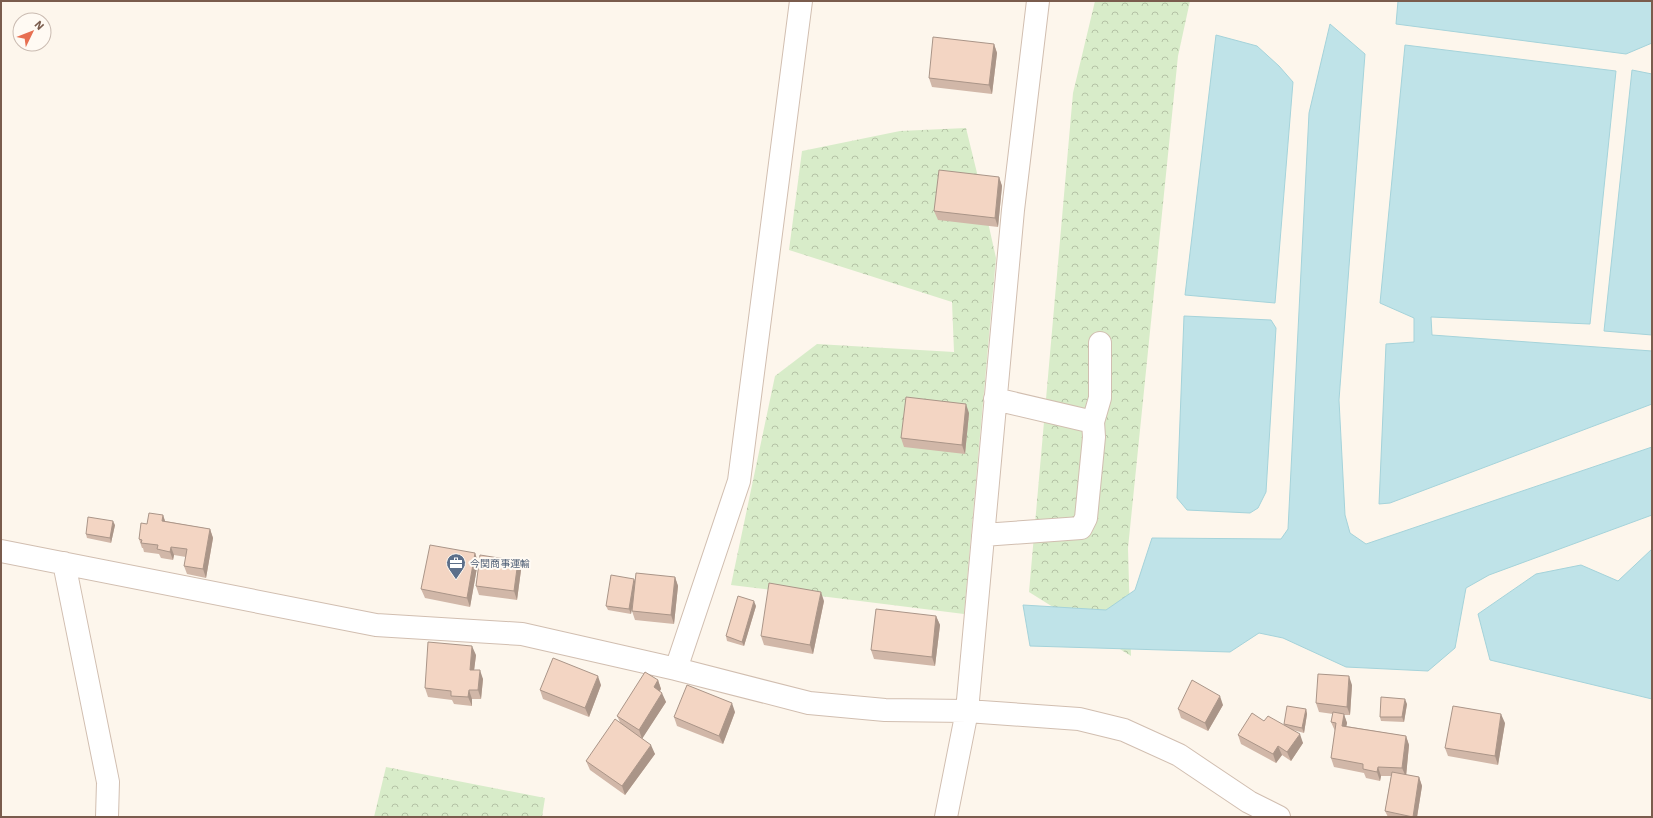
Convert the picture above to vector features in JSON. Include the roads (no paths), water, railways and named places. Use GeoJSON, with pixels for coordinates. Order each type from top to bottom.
{"type":"FeatureCollection","features":[{"type":"Feature","properties":{"kind":"street"},"geometry":{"type":"LineString","coordinates":[[676,670],[740,481],[801,1]]}},
{"type":"Feature","properties":{"kind":"street"},"geometry":{"type":"LineString","coordinates":[[946,817],[967,711],[1013,210],[1038,1]]}},
{"type":"Feature","properties":{"kind":"street"},"geometry":{"type":"LineString","coordinates":[[983,535],[1081,528],[1086,518],[1094,437],[1093,422],[1100,398],[1100,343]]}},
{"type":"Feature","properties":{"kind":"street"},"geometry":{"type":"LineString","coordinates":[[995,399],[1093,422]]}},
{"type":"Feature","properties":{"kind":"street"},"geometry":{"type":"LineString","coordinates":[[1,551],[376,625],[522,634],[809,703],[885,710],[967,711],[1079,719],[1124,730],[1180,755],[1249,802],[1279,817]]}},
{"type":"Feature","properties":{"kind":"street"},"geometry":{"type":"LineString","coordinates":[[64,563],[108,782],[107,817]]}},
{"type":"Feature","properties":{"kind":"water"},"geometry":{"type":"Polygon","coordinates":[[[1398,1],[1652,1],[1652,43],[1626,54],[1396,24],[1398,1]]]}},
{"type":"Feature","properties":{"kind":"water"},"geometry":{"type":"Polygon","coordinates":[[[1330,24],[1365,54],[1339,400],[1345,515],[1350,533],[1366,544],[1652,447],[1652,515],[1489,575],[1466,588],[1455,648],[1428,671],[1346,667],[1283,638],[1259,633],[1230,652],[1030,646],[1023,605],[1106,610],[1135,590],[1152,538],[1281,539],[1288,529],[1309,113],[1330,24]]]}},
{"type":"Feature","properties":{"kind":"water"},"geometry":{"type":"Polygon","coordinates":[[[1216,35],[1257,46],[1279,66],[1293,82],[1275,303],[1185,295],[1216,35]]]}},
{"type":"Feature","properties":{"kind":"water"},"geometry":{"type":"Polygon","coordinates":[[[1405,45],[1616,71],[1590,324],[1431,317],[1432,335],[1652,351],[1652,404],[1390,503],[1379,504],[1386,344],[1414,342],[1414,318],[1380,303],[1405,45]]]}},
{"type":"Feature","properties":{"kind":"water"},"geometry":{"type":"Polygon","coordinates":[[[1632,70],[1652,74],[1652,335],[1604,331],[1632,70]]]}},
{"type":"Feature","properties":{"kind":"water"},"geometry":{"type":"Polygon","coordinates":[[[1184,316],[1271,320],[1276,328],[1266,492],[1258,508],[1250,513],[1187,510],[1177,498],[1184,316]]]}},
{"type":"Feature","properties":{"kind":"water"},"geometry":{"type":"Polygon","coordinates":[[[1652,549],[1652,699],[1490,660],[1478,614],[1536,574],[1581,565],[1618,581],[1652,549]]]}},
{"type":"Feature","properties":{"kind":"place","name":"今関商事運輸"},"geometry":{"type":"Point","coordinates":[456,580]}}]}
